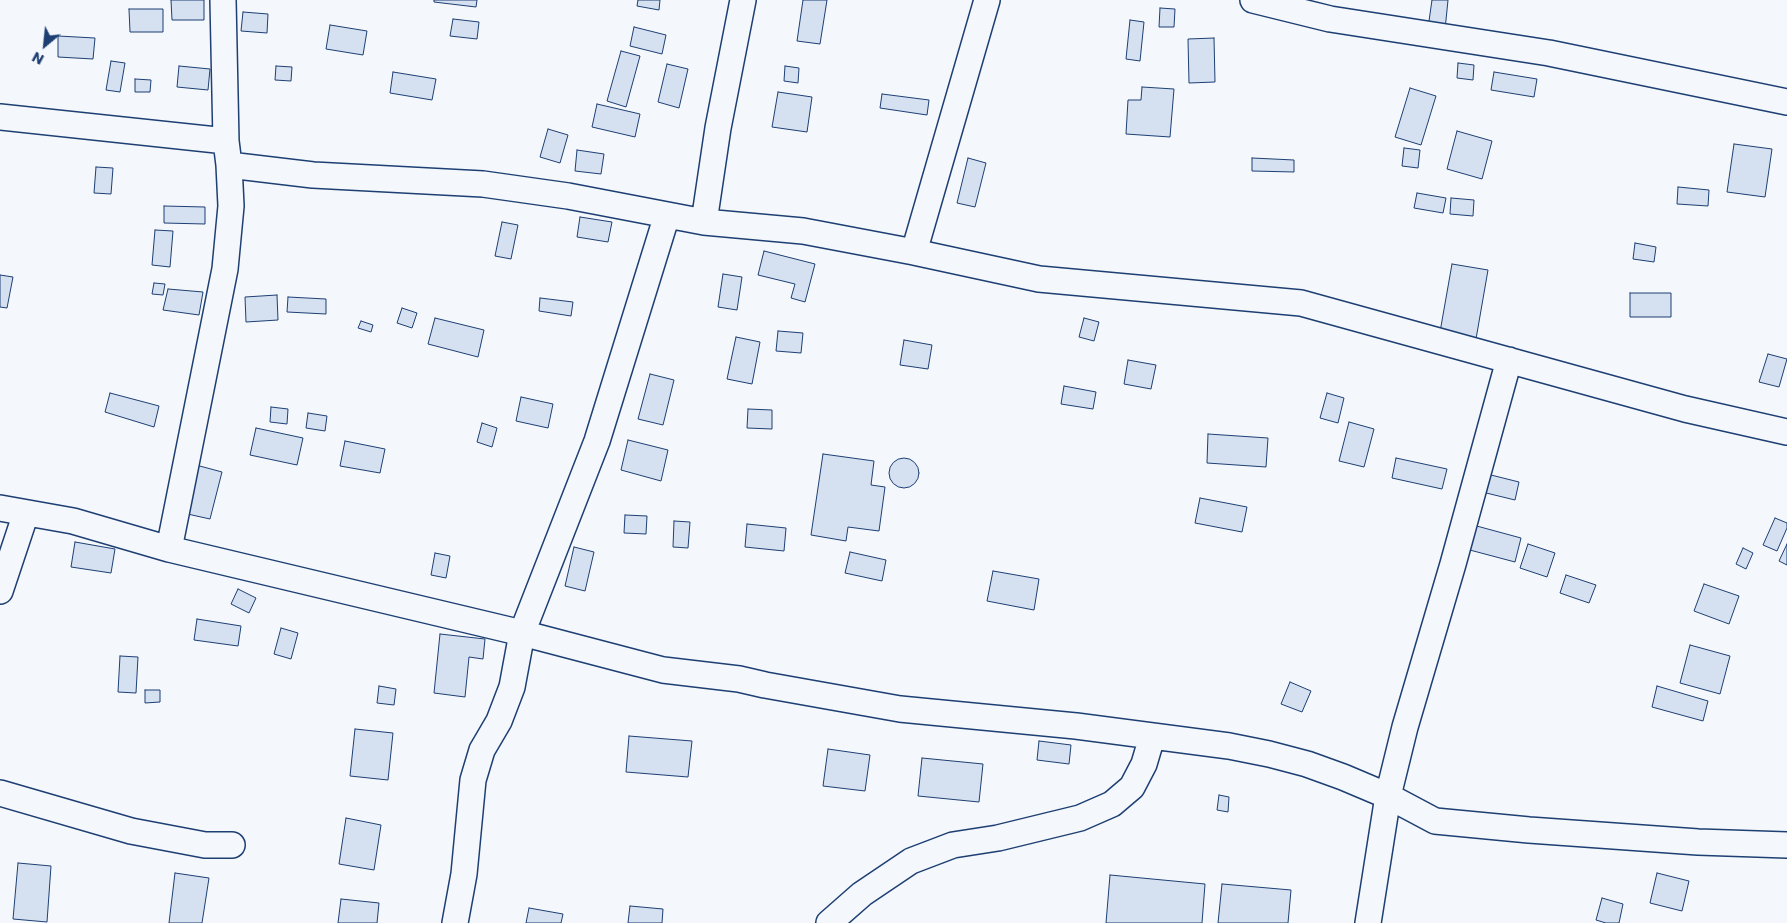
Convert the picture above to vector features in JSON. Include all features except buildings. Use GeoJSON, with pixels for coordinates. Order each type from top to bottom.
{"type":"FeatureCollection","features":[{"type":"Feature","properties":{"kind":"street"},"geometry":{"type":"LineString","coordinates":[[168,549],[225,269],[231,206],[227,153],[223,0]]}},
{"type":"Feature","properties":{"kind":"street"},"geometry":{"type":"LineString","coordinates":[[704,222],[718,128],[743,0]]}},
{"type":"Feature","properties":{"kind":"street"},"geometry":{"type":"LineString","coordinates":[[914,252],[987,0]]}},
{"type":"Feature","properties":{"kind":"street"},"geometry":{"type":"LineString","coordinates":[[1253,0],[1330,19],[1549,53],[1787,102]]}},
{"type":"Feature","properties":{"kind":"street"},"geometry":{"type":"LineString","coordinates":[[0,117],[227,153],[313,176],[483,184],[568,196],[704,222],[804,231],[1039,279],[1301,303],[1685,409],[1787,432]]}},
{"type":"Feature","properties":{"kind":"street"},"geometry":{"type":"LineString","coordinates":[[455,923],[464,874],[473,780],[482,750],[499,721],[512,687],[522,632],[597,441],[667,215]]}},
{"type":"Feature","properties":{"kind":"street"},"geometry":{"type":"LineString","coordinates":[[1368,923],[1388,796],[1405,727],[1453,564],[1509,360]]}},
{"type":"Feature","properties":{"kind":"street"},"geometry":{"type":"LineString","coordinates":[[0,508],[73,521],[168,549],[522,632],[663,670],[739,678],[765,685],[900,709],[1076,726],[1152,738],[1229,746],[1269,754],[1307,764],[1343,777],[1388,796],[1435,821],[1528,830],[1698,842],[1787,845]]}},
{"type":"Feature","properties":{"kind":"street"},"geometry":{"type":"LineString","coordinates":[[0,591],[26,512]]}},
{"type":"Feature","properties":{"kind":"street"},"geometry":{"type":"LineString","coordinates":[[829,923],[862,894],[911,861],[953,845],[998,838],[1080,818],[1112,804],[1132,787],[1144,764],[1152,738]]}},
{"type":"Feature","properties":{"kind":"street"},"geometry":{"type":"LineString","coordinates":[[0,793],[131,832],[205,845],[232,845]]}}]}
